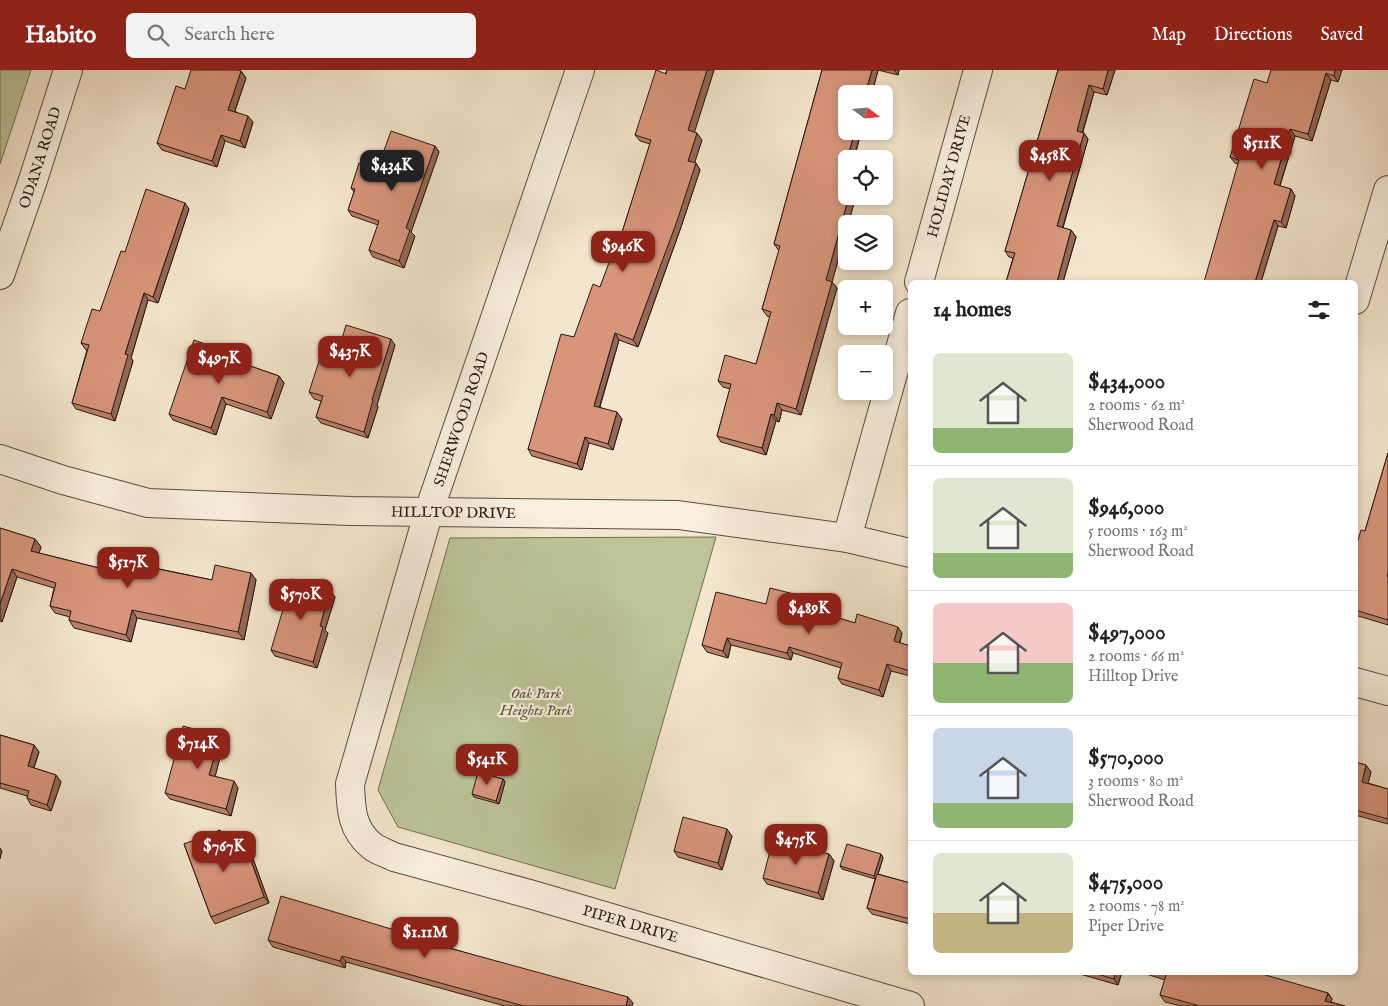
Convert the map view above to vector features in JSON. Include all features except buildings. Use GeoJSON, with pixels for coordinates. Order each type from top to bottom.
{"type":"FeatureCollection","features":[{"type":"Feature","properties":{"kind":"street","name":"ODANA ROAD"},"geometry":{"type":"LineString","coordinates":[[0,275],[68,70]]}},
{"type":"Feature","properties":{"kind":"street","name":"SHERWOOD ROAD"},"geometry":{"type":"LineString","coordinates":[[358,830],[351,813],[350,784],[429,512],[580,70]]}},
{"type":"Feature","properties":{"kind":"street","name":"HOLIDAY DRIVE"},"geometry":{"type":"LineString","coordinates":[[920,280],[978,70]]}},
{"type":"Feature","properties":{"kind":"street"},"geometry":{"type":"LineString","coordinates":[[1358,290],[1388,190]]}},
{"type":"Feature","properties":{"kind":"street"},"geometry":{"type":"LineString","coordinates":[[846,538],[908,320]]}},
{"type":"Feature","properties":{"kind":"street","name":"HILLTOP DRIVE"},"geometry":{"type":"LineString","coordinates":[[0,459],[63,480],[148,503],[341,511],[678,516],[846,538],[908,553]]}},
{"type":"Feature","properties":{"kind":"street"},"geometry":{"type":"LineString","coordinates":[[1358,683],[1388,691]]}},
{"type":"Feature","properties":{"kind":"street","name":"PIPER DRIVE"},"geometry":{"type":"LineString","coordinates":[[358,830],[372,847],[394,857],[533,895],[910,1006]]}},
{"type":"Feature","properties":{"kind":"green space"},"geometry":{"type":"Polygon","coordinates":[[[0,70],[31,70],[0,164],[0,70]]]}},
{"type":"Feature","properties":{"kind":"green space","name":"Oak Park Heights Park"},"geometry":{"type":"Polygon","coordinates":[[[716,537],[615,889],[398,827],[378,790],[450,538],[716,537]]]}}]}
